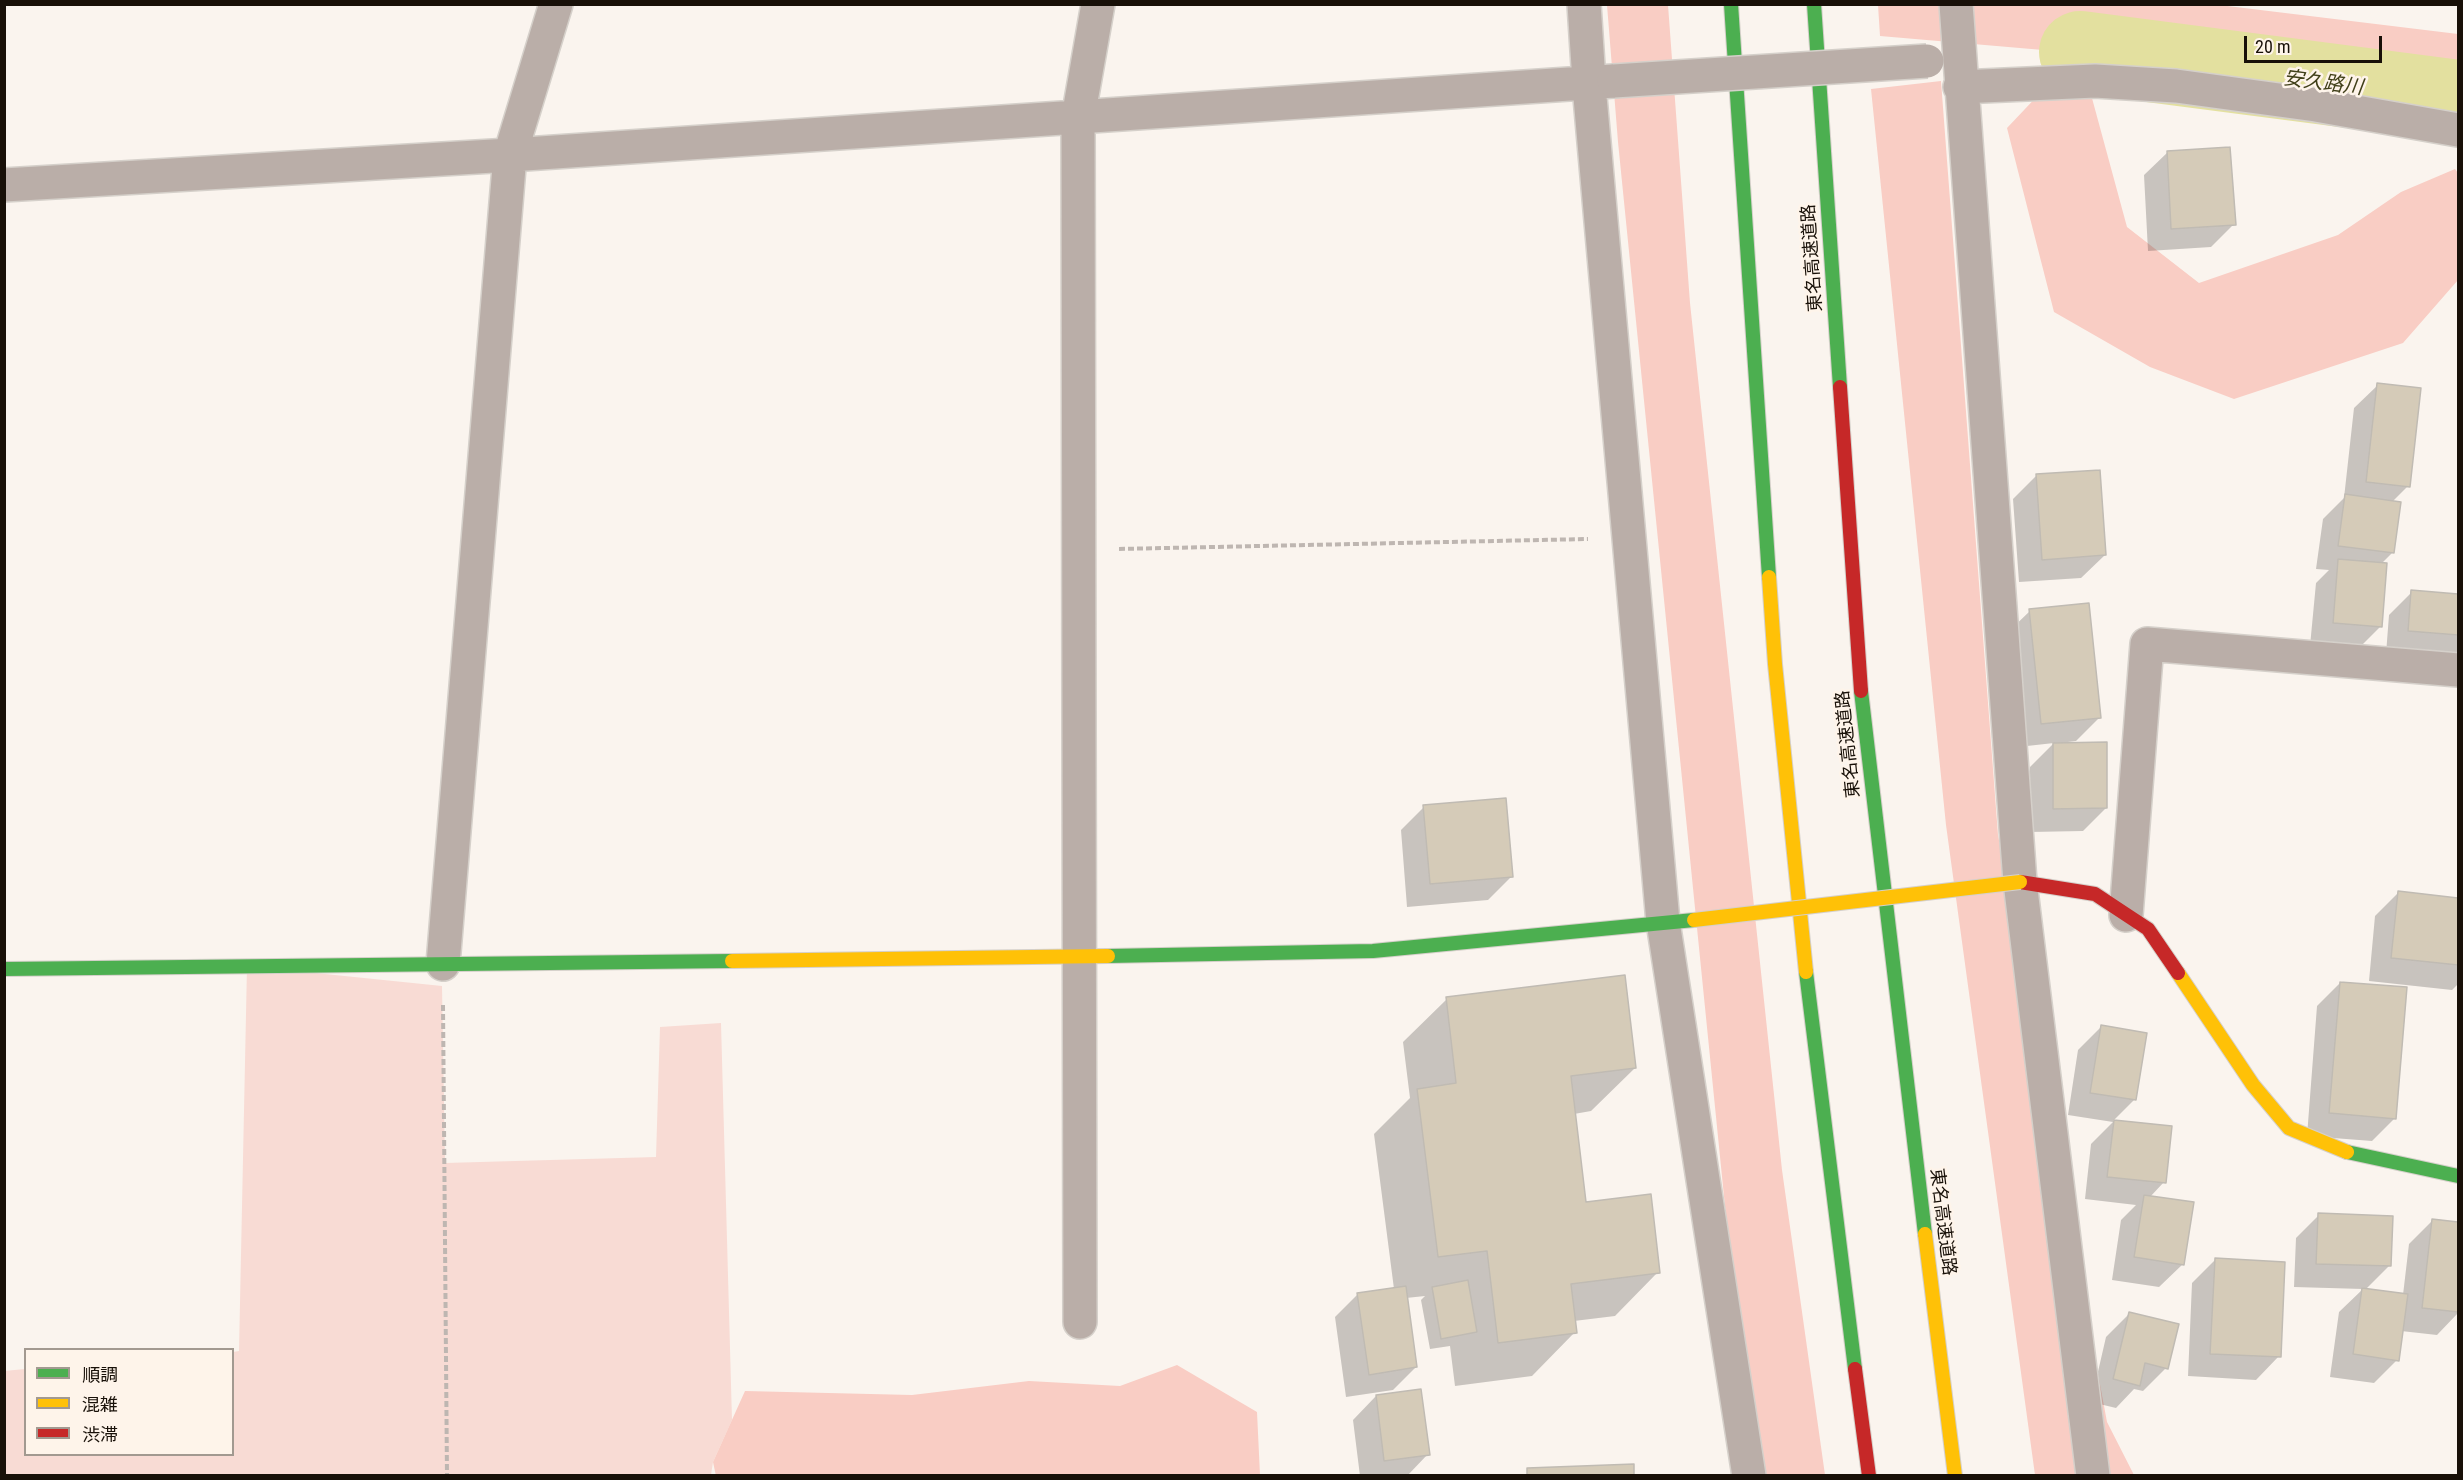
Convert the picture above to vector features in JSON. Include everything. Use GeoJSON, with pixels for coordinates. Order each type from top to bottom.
{"type":"FeatureCollection","features":[{"type":"Feature","properties":{"kind":"main road"},"geometry":{"type":"LineString","coordinates":[[1731,4],[1775,664],[1811,1021],[1869,1476]]}},
{"type":"Feature","properties":{"kind":"main road","name":"東名高速道路"},"geometry":{"type":"LineString","coordinates":[[1814,4],[1858,661],[1896,1003],[1955,1476]]}},
{"type":"Feature","properties":{"kind":"main road"},"geometry":{"type":"LineString","coordinates":[[4,969],[1080,957],[1373,951],[1678,921],[2020,882],[2095,894],[2148,929],[2253,1085],[2289,1128],[2347,1152],[2458,1176]]}},
{"type":"Feature","properties":{"kind":"street"},"geometry":{"type":"LineString","coordinates":[[443,964],[510,155],[556,4]]}},
{"type":"Feature","properties":{"kind":"street"},"geometry":{"type":"LineString","coordinates":[[1080,1322],[1077,118],[1098,4]]}},
{"type":"Feature","properties":{"kind":"street"},"geometry":{"type":"LineString","coordinates":[[1584,4],[1601,82],[1629,538],[1749,1476]]}},
{"type":"Feature","properties":{"kind":"street"},"geometry":{"type":"LineString","coordinates":[[1956,4],[1948,69],[2020,882],[2093,1476]]}},
{"type":"Feature","properties":{"kind":"street"},"geometry":{"type":"LineString","coordinates":[[4,185],[510,155],[1601,82],[1948,69],[2176,86],[2316,105],[2458,130]]}},
{"type":"Feature","properties":{"kind":"street"},"geometry":{"type":"LineString","coordinates":[[2126,915],[2147,644],[2458,670]]}},
{"type":"Feature","properties":{"kind":"path"},"geometry":{"type":"LineString","coordinates":[[1079,550],[1629,538]]}},
{"type":"Feature","properties":{"kind":"path"},"geometry":{"type":"LineString","coordinates":[[443,964],[447,1476]]}},
{"type":"Feature","properties":{"kind":"shaded area"},"geometry":{"type":"Polygon","coordinates":[[[2211,4],[2458,34],[2458,87],[2080,54],[2127,227],[2199,283],[2338,235],[2401,192],[2455,169],[2458,173],[2458,280],[2403,343],[2234,399],[2150,367],[2054,312],[2007,128],[2078,53],[1880,36],[1878,5],[2211,4]]]}},
{"type":"Feature","properties":{"kind":"shaded area"},"geometry":{"type":"Polygon","coordinates":[[[1607,5],[1668,5],[1690,303],[1782,1170],[1825,1475],[1752,1475],[1618,142],[1607,5]]]}},
{"type":"Feature","properties":{"kind":"shaded area"},"geometry":{"type":"Polygon","coordinates":[[[1941,81],[1998,835],[2107,1422],[2134,1475],[2035,1475],[1946,825],[1871,89],[1941,81]]]}},
{"type":"Feature","properties":{"kind":"shaded area"},"geometry":{"type":"Polygon","coordinates":[[[247,966],[442,986],[445,1163],[656,1157],[660,1027],[721,1023],[732,1420],[713,1462],[711,1475],[5,1475],[4,1371],[24,1369],[24,1456],[234,1456],[234,1352],[239,1351],[247,966]]]}},
{"type":"Feature","properties":{"kind":"shaded area"},"geometry":{"type":"Polygon","coordinates":[[[1177,1365],[1257,1412],[1260,1475],[716,1476],[713,1462],[745,1391],[912,1395],[1029,1381],[1120,1386],[1177,1365]]]}},
{"type":"Feature","properties":{"kind":"building"},"geometry":{"type":"Polygon","coordinates":[[[2230,147],[2236,225],[2171,229],[2167,151],[2230,147]]]}},
{"type":"Feature","properties":{"kind":"building"},"geometry":{"type":"Polygon","coordinates":[[[2377,383],[2421,388],[2410,487],[2366,482],[2377,383]]]}},
{"type":"Feature","properties":{"kind":"building"},"geometry":{"type":"Polygon","coordinates":[[[2100,470],[2106,555],[2042,560],[2036,474],[2100,470]]]}},
{"type":"Feature","properties":{"kind":"building"},"geometry":{"type":"Polygon","coordinates":[[[2345,494],[2401,502],[2394,553],[2338,546],[2345,494]]]}},
{"type":"Feature","properties":{"kind":"building"},"geometry":{"type":"Polygon","coordinates":[[[2338,559],[2387,563],[2382,627],[2333,623],[2338,559]]]}},
{"type":"Feature","properties":{"kind":"building"},"geometry":{"type":"Polygon","coordinates":[[[2411,590],[2458,594],[2458,635],[2408,631],[2411,590]]]}},
{"type":"Feature","properties":{"kind":"building"},"geometry":{"type":"Polygon","coordinates":[[[2089,603],[2101,718],[2041,724],[2029,609],[2089,603]]]}},
{"type":"Feature","properties":{"kind":"building"},"geometry":{"type":"Polygon","coordinates":[[[2107,742],[2107,808],[2053,809],[2053,743],[2107,742]]]}},
{"type":"Feature","properties":{"kind":"building"},"geometry":{"type":"Polygon","coordinates":[[[1506,798],[1513,877],[1430,884],[1423,805],[1506,798]]]}},
{"type":"Feature","properties":{"kind":"building"},"geometry":{"type":"Polygon","coordinates":[[[2398,891],[2458,898],[2458,965],[2391,958],[2398,891]]]}},
{"type":"Feature","properties":{"kind":"building"},"geometry":{"type":"Polygon","coordinates":[[[1625,975],[1636,1068],[1571,1076],[1586,1202],[1651,1194],[1660,1273],[1571,1284],[1577,1333],[1498,1343],[1487,1251],[1438,1257],[1417,1089],[1456,1083],[1446,997],[1625,975]]]}},
{"type":"Feature","properties":{"kind":"building"},"geometry":{"type":"Polygon","coordinates":[[[2340,982],[2407,987],[2396,1119],[2329,1113],[2340,982]]]}},
{"type":"Feature","properties":{"kind":"building"},"geometry":{"type":"Polygon","coordinates":[[[2101,1025],[2147,1033],[2136,1100],[2090,1093],[2101,1025]]]}},
{"type":"Feature","properties":{"kind":"building"},"geometry":{"type":"Polygon","coordinates":[[[2114,1120],[2172,1126],[2166,1183],[2107,1177],[2114,1120]]]}},
{"type":"Feature","properties":{"kind":"building"},"geometry":{"type":"Polygon","coordinates":[[[2144,1195],[2194,1202],[2184,1265],[2134,1257],[2144,1195]]]}},
{"type":"Feature","properties":{"kind":"building"},"geometry":{"type":"Polygon","coordinates":[[[2318,1213],[2393,1216],[2391,1266],[2316,1264],[2318,1213]]]}},
{"type":"Feature","properties":{"kind":"building"},"geometry":{"type":"Polygon","coordinates":[[[2432,1219],[2458,1222],[2458,1312],[2422,1308],[2432,1219]]]}},
{"type":"Feature","properties":{"kind":"building"},"geometry":{"type":"Polygon","coordinates":[[[2215,1258],[2285,1262],[2281,1357],[2210,1354],[2215,1258]]]}},
{"type":"Feature","properties":{"kind":"building"},"geometry":{"type":"Polygon","coordinates":[[[1468,1280],[1477,1332],[1441,1339],[1432,1287],[1468,1280]]]}},
{"type":"Feature","properties":{"kind":"building"},"geometry":{"type":"Polygon","coordinates":[[[1406,1286],[1417,1367],[1369,1375],[1357,1293],[1406,1286]]]}},
{"type":"Feature","properties":{"kind":"building"},"geometry":{"type":"Polygon","coordinates":[[[2362,1288],[2408,1294],[2399,1361],[2353,1354],[2362,1288]]]}},
{"type":"Feature","properties":{"kind":"building"},"geometry":{"type":"Polygon","coordinates":[[[2129,1312],[2179,1324],[2168,1369],[2145,1363],[2140,1386],[2113,1379],[2129,1312]]]}},
{"type":"Feature","properties":{"kind":"building"},"geometry":{"type":"Polygon","coordinates":[[[1421,1389],[1430,1455],[1384,1461],[1376,1395],[1421,1389]]]}},
{"type":"Feature","properties":{"kind":"building"},"geometry":{"type":"Polygon","coordinates":[[[1634,1464],[1634,1476],[1527,1476],[1527,1468],[1634,1464]]]}},
{"type":"Feature","properties":{"kind":"waterway","name":"安久路川"},"geometry":{"type":"LineString","coordinates":[[2080,52],[2458,101]]}},
{"type":"Feature","properties":{"kind":"traffic: fast"},"geometry":{"type":"LineString","coordinates":[[1731,4],[1769,577]]}},
{"type":"Feature","properties":{"kind":"traffic: fast"},"geometry":{"type":"LineString","coordinates":[[1814,4],[1840,387]]}},
{"type":"Feature","properties":{"kind":"traffic: fast"},"geometry":{"type":"LineString","coordinates":[[1861,691],[1925,1234]]}},
{"type":"Feature","properties":{"kind":"traffic: fast"},"geometry":{"type":"LineString","coordinates":[[1108,956],[1373,951],[1694,920]]}},
{"type":"Feature","properties":{"kind":"traffic: fast"},"geometry":{"type":"LineString","coordinates":[[4,969],[732,961]]}},
{"type":"Feature","properties":{"kind":"traffic: fast"},"geometry":{"type":"LineString","coordinates":[[1806,972],[1855,1369]]}},
{"type":"Feature","properties":{"kind":"traffic: fast"},"geometry":{"type":"LineString","coordinates":[[2347,1152],[2458,1176]]}},
{"type":"Feature","properties":{"kind":"traffic: slow"},"geometry":{"type":"LineString","coordinates":[[1769,577],[1775,664],[1806,972]]}},
{"type":"Feature","properties":{"kind":"traffic: slow"},"geometry":{"type":"LineString","coordinates":[[1694,920],[2020,882]]}},
{"type":"Feature","properties":{"kind":"traffic: slow"},"geometry":{"type":"LineString","coordinates":[[732,961],[1108,956]]}},
{"type":"Feature","properties":{"kind":"traffic: slow"},"geometry":{"type":"LineString","coordinates":[[2178,973],[2253,1085],[2289,1128],[2347,1152]]}},
{"type":"Feature","properties":{"kind":"traffic: slow"},"geometry":{"type":"LineString","coordinates":[[1925,1234],[1955,1476]]}},
{"type":"Feature","properties":{"kind":"traffic: jam"},"geometry":{"type":"LineString","coordinates":[[1840,387],[1861,691]]}},
{"type":"Feature","properties":{"kind":"traffic: jam"},"geometry":{"type":"LineString","coordinates":[[2020,882],[2095,894],[2148,929],[2178,973]]}},
{"type":"Feature","properties":{"kind":"traffic: jam"},"geometry":{"type":"LineString","coordinates":[[1855,1369],[1869,1476]]}}]}
